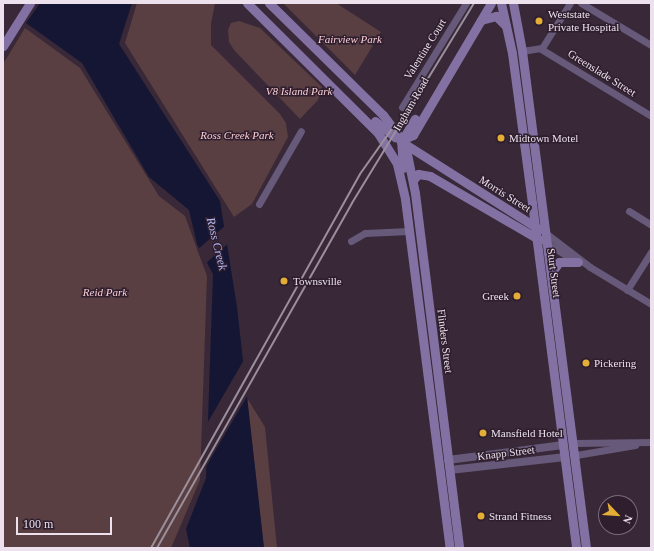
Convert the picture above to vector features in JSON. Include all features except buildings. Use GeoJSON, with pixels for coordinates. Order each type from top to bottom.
{"type":"FeatureCollection","features":[{"type":"Feature","properties":{"kind":"main road"},"geometry":{"type":"LineString","coordinates":[[3,46],[30,3]]}},
{"type":"Feature","properties":{"kind":"main road"},"geometry":{"type":"LineString","coordinates":[[247,3],[344,96]]}},
{"type":"Feature","properties":{"kind":"main road"},"geometry":{"type":"LineString","coordinates":[[269,3],[391,124],[404,142],[400,151],[405,199]]}},
{"type":"Feature","properties":{"kind":"main road","name":"Ingham Road"},"geometry":{"type":"LineString","coordinates":[[404,142],[417,117],[484,3]]}},
{"type":"Feature","properties":{"kind":"main road","name":"Ingham Road"},"geometry":{"type":"LineString","coordinates":[[404,142],[413,135],[491,3]]}},
{"type":"Feature","properties":{"kind":"main road","name":"Sturt Street"},"geometry":{"type":"LineString","coordinates":[[501,3],[512,53],[536,228],[576,548]]}},
{"type":"Feature","properties":{"kind":"main road","name":"Sturt Street"},"geometry":{"type":"LineString","coordinates":[[513,3],[522,51],[547,234],[576,455],[586,548]]}},
{"type":"Feature","properties":{"kind":"main road"},"geometry":{"type":"LineString","coordinates":[[518,3],[518,26]]}},
{"type":"Feature","properties":{"kind":"main road"},"geometry":{"type":"LineString","coordinates":[[481,20],[496,16],[507,27]]}},
{"type":"Feature","properties":{"kind":"main road"},"geometry":{"type":"LineString","coordinates":[[512,53],[522,51]]}},
{"type":"Feature","properties":{"kind":"main road","name":"Morris Street"},"geometry":{"type":"LineString","coordinates":[[344,96],[388,133],[547,234]]}},
{"type":"Feature","properties":{"kind":"main road","name":"Flinders Street"},"geometry":{"type":"LineString","coordinates":[[344,96],[381,136],[393,156],[405,199],[439,461],[445,471],[459,548]]}},
{"type":"Feature","properties":{"kind":"main road"},"geometry":{"type":"LineString","coordinates":[[391,124],[406,127],[417,117]]}},
{"type":"Feature","properties":{"kind":"main road","name":"Flinders Street"},"geometry":{"type":"LineString","coordinates":[[404,142],[413,180],[448,460],[445,471],[450,548]]}},
{"type":"Feature","properties":{"kind":"main road","name":"Morris Street"},"geometry":{"type":"LineString","coordinates":[[413,180],[420,174],[436,178],[548,244]]}},
{"type":"Feature","properties":{"kind":"main road"},"geometry":{"type":"LineString","coordinates":[[512,213],[524,214],[532,203]]}},
{"type":"Feature","properties":{"kind":"main road"},"geometry":{"type":"LineString","coordinates":[[552,272],[559,262],[578,262]]}},
{"type":"Feature","properties":{"kind":"main road"},"geometry":{"type":"LineString","coordinates":[[563,445],[574,443]]}},
{"type":"Feature","properties":{"kind":"main road"},"geometry":{"type":"LineString","coordinates":[[565,457],[576,455]]}},
{"type":"Feature","properties":{"kind":"main road"},"geometry":{"type":"LineString","coordinates":[[439,461],[448,460]]}},
{"type":"Feature","properties":{"kind":"street","name":"Valentine Court"},"geometry":{"type":"LineString","coordinates":[[402,107],[466,3]]}},
{"type":"Feature","properties":{"kind":"street"},"geometry":{"type":"LineString","coordinates":[[522,51],[542,49],[570,3]]}},
{"type":"Feature","properties":{"kind":"street"},"geometry":{"type":"LineString","coordinates":[[581,3],[651,45]]}},
{"type":"Feature","properties":{"kind":"street","name":"Greenslade Street"},"geometry":{"type":"LineString","coordinates":[[542,49],[651,116]]}},
{"type":"Feature","properties":{"kind":"street"},"geometry":{"type":"LineString","coordinates":[[260,204],[301,131]]}},
{"type":"Feature","properties":{"kind":"street"},"geometry":{"type":"LineString","coordinates":[[629,212],[651,225]]}},
{"type":"Feature","properties":{"kind":"street"},"geometry":{"type":"LineString","coordinates":[[351,241],[365,233],[409,231]]}},
{"type":"Feature","properties":{"kind":"street","name":"Morris Street"},"geometry":{"type":"LineString","coordinates":[[547,234],[590,267],[651,304]]}},
{"type":"Feature","properties":{"kind":"street","name":"Morris Street"},"geometry":{"type":"LineString","coordinates":[[548,244],[578,262],[590,267]]}},
{"type":"Feature","properties":{"kind":"street"},"geometry":{"type":"LineString","coordinates":[[627,290],[651,252]]}},
{"type":"Feature","properties":{"kind":"street"},"geometry":{"type":"LineString","coordinates":[[596,442],[597,451]]}},
{"type":"Feature","properties":{"kind":"street"},"geometry":{"type":"LineString","coordinates":[[574,443],[651,442]]}},
{"type":"Feature","properties":{"kind":"street"},"geometry":{"type":"LineString","coordinates":[[576,455],[651,442]]}},
{"type":"Feature","properties":{"kind":"street","name":"Knapp Street"},"geometry":{"type":"LineString","coordinates":[[448,460],[563,445]]}},
{"type":"Feature","properties":{"kind":"street"},"geometry":{"type":"LineString","coordinates":[[543,447],[544,460]]}},
{"type":"Feature","properties":{"kind":"street","name":"Knapp Street"},"geometry":{"type":"LineString","coordinates":[[445,471],[565,457]]}},
{"type":"Feature","properties":{"kind":"green space","name":"Ross Creek Park"},"geometry":{"type":"Polygon","coordinates":[[[137,3],[215,3],[211,24],[211,45],[280,114],[286,123],[288,137],[252,204],[234,217],[125,43],[137,3]]]}},
{"type":"Feature","properties":{"kind":"green space","name":"Fairview Park"},"geometry":{"type":"Polygon","coordinates":[[[283,3],[336,3],[381,32],[355,75],[283,3]]]}},
{"type":"Feature","properties":{"kind":"green space","name":"V8 Island Park"},"geometry":{"type":"Polygon","coordinates":[[[239,21],[260,28],[322,87],[318,100],[300,119],[234,50],[229,42],[228,30],[231,23],[239,21]]]}},
{"type":"Feature","properties":{"kind":"green space","name":"Reid Park"},"geometry":{"type":"Polygon","coordinates":[[[25,28],[80,68],[159,196],[185,216],[207,276],[200,480],[171,548],[3,548],[3,64],[25,28]]]}},
{"type":"Feature","properties":{"kind":"green space"},"geometry":{"type":"Polygon","coordinates":[[[247,398],[265,427],[277,548],[264,548],[247,398]]]}},
{"type":"Feature","properties":{"kind":"water","name":"Ross Creek"},"geometry":{"type":"Polygon","coordinates":[[[40,3],[132,3],[119,44],[220,201],[237,307],[264,548],[190,548],[186,529],[206,478],[213,274],[197,244],[189,210],[149,177],[82,63],[26,23],[40,3]]]}},
{"type":"Feature","properties":{"kind":"pier"},"geometry":{"type":"Polygon","coordinates":[[[226,225],[229,243],[205,264],[197,250],[226,225]]]}},
{"type":"Feature","properties":{"kind":"pier"},"geometry":{"type":"Polygon","coordinates":[[[245,358],[249,393],[204,470],[205,427],[245,358]]]}},
{"type":"Feature","properties":{"kind":"railway"},"geometry":{"type":"LineString","coordinates":[[157,548],[352,203],[474,3]]}},
{"type":"Feature","properties":{"kind":"railway"},"geometry":{"type":"LineString","coordinates":[[151,548],[360,174],[394,126]]}},
{"type":"Feature","properties":{"kind":"place","name":"Weststate Private Hospital"},"geometry":{"type":"Point","coordinates":[539,21]}},
{"type":"Feature","properties":{"kind":"place","name":"Midtown Motel"},"geometry":{"type":"Point","coordinates":[501,138]}},
{"type":"Feature","properties":{"kind":"place","name":"Townsville"},"geometry":{"type":"Point","coordinates":[284,281]}},
{"type":"Feature","properties":{"kind":"place","name":"Greek"},"geometry":{"type":"Point","coordinates":[517,296]}},
{"type":"Feature","properties":{"kind":"place","name":"Pickering"},"geometry":{"type":"Point","coordinates":[586,363]}},
{"type":"Feature","properties":{"kind":"place","name":"Mansfield Hotel"},"geometry":{"type":"Point","coordinates":[483,433]}},
{"type":"Feature","properties":{"kind":"place","name":"Strand Fitness"},"geometry":{"type":"Point","coordinates":[481,516]}}]}
